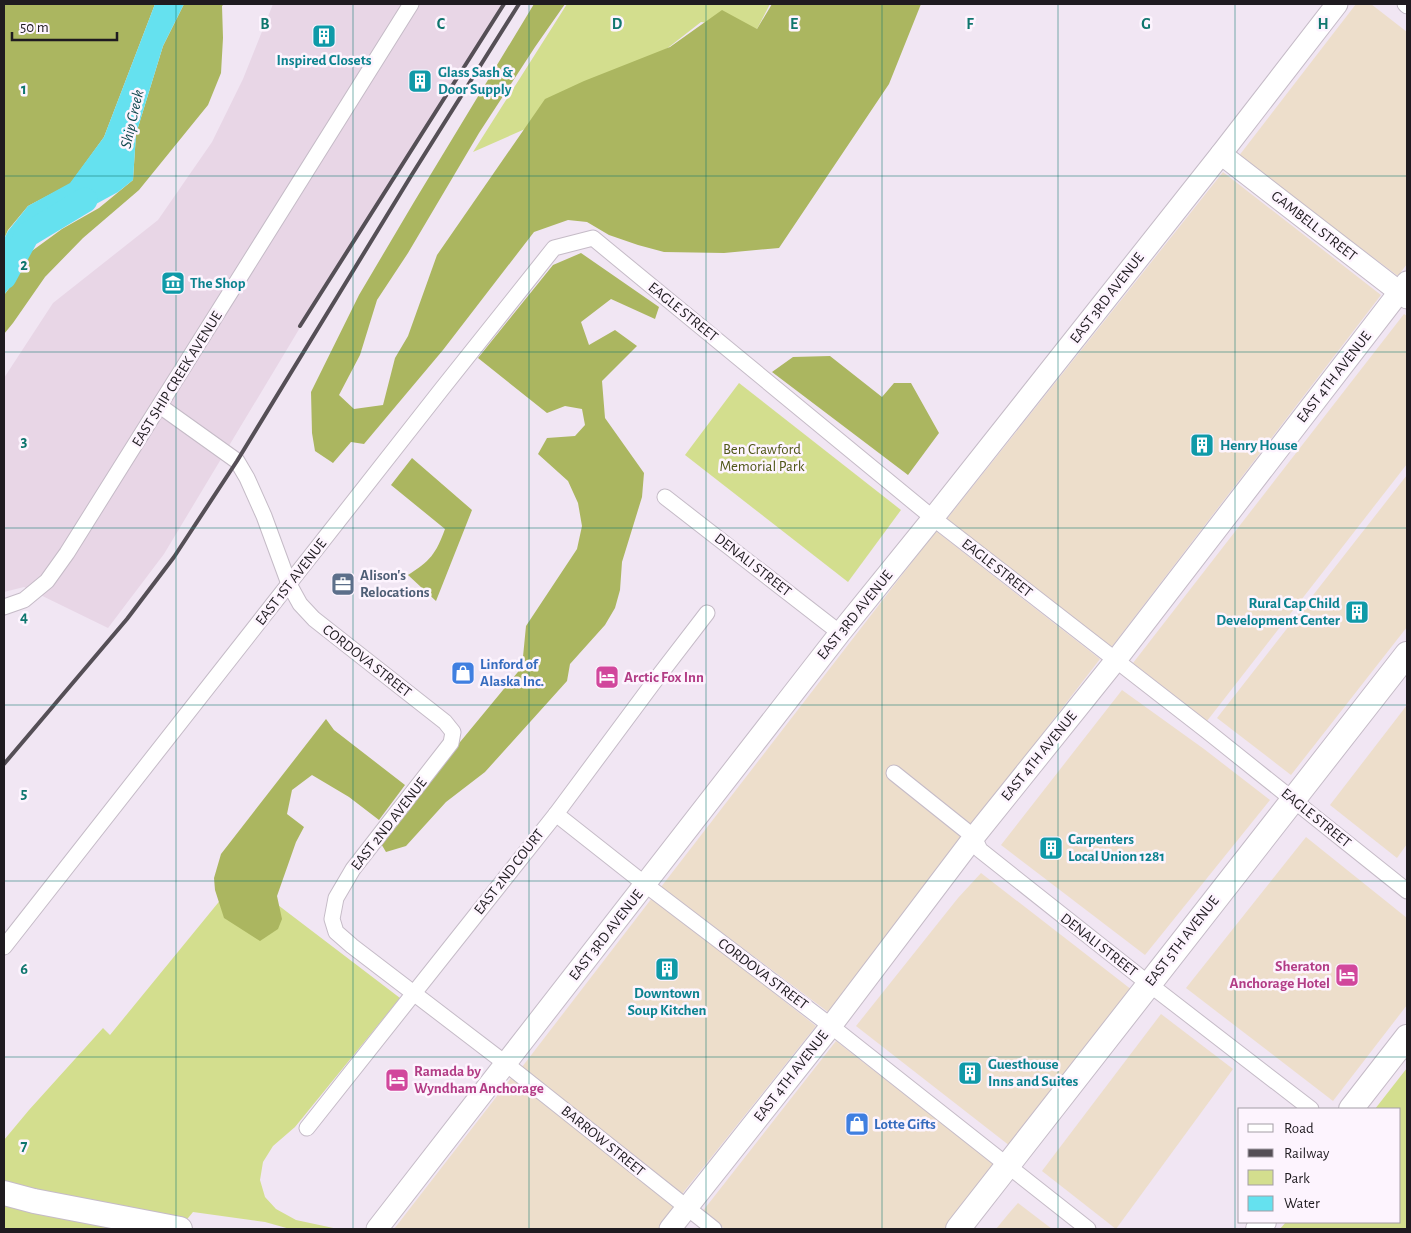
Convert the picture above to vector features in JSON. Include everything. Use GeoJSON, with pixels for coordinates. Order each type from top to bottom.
{"type":"FeatureCollection","features":[{"type":"Feature","properties":{"kind":"main road","name":"EAST 3RD AVENUE"},"geometry":{"type":"LineString","coordinates":[[377,1229],[840,633],[1221,154],[1337,4]]}},
{"type":"Feature","properties":{"kind":"main road","name":"GAMBELL STREET"},"geometry":{"type":"LineString","coordinates":[[1221,154],[1405,291]]}},
{"type":"Feature","properties":{"kind":"main road","name":"EAST 4TH AVENUE"},"geometry":{"type":"LineString","coordinates":[[670,1229],[831,1026],[974,837],[1116,660],[1405,291]]}},
{"type":"Feature","properties":{"kind":"main road","name":"EAST 5TH AVENUE"},"geometry":{"type":"LineString","coordinates":[[958,1229],[1407,654]]}},
{"type":"Feature","properties":{"kind":"main road"},"geometry":{"type":"LineString","coordinates":[[1352,1108],[1407,1037]]}},
{"type":"Feature","properties":{"kind":"main road"},"geometry":{"type":"LineString","coordinates":[[4,1193],[63,1207],[180,1229]]}},
{"type":"Feature","properties":{"kind":"street","name":"EAST SHIP CREEK AVENUE"},"geometry":{"type":"LineString","coordinates":[[4,607],[24,600],[47,581],[67,553],[411,4]]}},
{"type":"Feature","properties":{"kind":"street","name":"EAGLE STREET"},"geometry":{"type":"LineString","coordinates":[[593,238],[933,518],[1294,800],[1407,891]]}},
{"type":"Feature","properties":{"kind":"street","name":"EAST 1ST AVENUE"},"geometry":{"type":"LineString","coordinates":[[4,948],[554,248],[593,238]]}},
{"type":"Feature","properties":{"kind":"street","name":"CORDOVA STREET"},"geometry":{"type":"LineString","coordinates":[[160,406],[237,461],[264,516],[289,584],[300,604],[314,618],[445,722],[453,732]]}},
{"type":"Feature","properties":{"kind":"street","name":"DENALI STREET"},"geometry":{"type":"LineString","coordinates":[[665,497],[840,633]]}},
{"type":"Feature","properties":{"kind":"street","name":"EAST 2ND COURT"},"geometry":{"type":"LineString","coordinates":[[307,1128],[556,814],[708,613]]}},
{"type":"Feature","properties":{"kind":"street","name":"EAST 2ND AVENUE"},"geometry":{"type":"LineString","coordinates":[[332,920],[336,898],[353,869],[451,743],[453,732]]}},
{"type":"Feature","properties":{"kind":"street","name":"DENALI STREET"},"geometry":{"type":"LineString","coordinates":[[894,773],[974,837],[980,850],[1310,1108]]}},
{"type":"Feature","properties":{"kind":"street","name":"CORDOVA STREET"},"geometry":{"type":"LineString","coordinates":[[556,814],[831,1026],[1088,1229]]}},
{"type":"Feature","properties":{"kind":"street","name":"BARROW STREET"},"geometry":{"type":"LineString","coordinates":[[332,920],[336,932],[714,1229]]}},
{"type":"Feature","properties":{"kind":"shaded area"},"geometry":{"type":"Polygon","coordinates":[[[273,4],[504,4],[322,291],[164,554],[108,628],[24,587],[4,592],[4,378],[53,303],[158,220],[212,142],[243,79],[273,4]]]}},
{"type":"Feature","properties":{"kind":"shaded area"},"geometry":{"type":"Polygon","coordinates":[[[1356,4],[1371,4],[1407,32],[1407,264],[1398,276],[1238,157],[1356,4]]]}},
{"type":"Feature","properties":{"kind":"shaded area"},"geometry":{"type":"Polygon","coordinates":[[[1223,172],[1381,295],[1110,649],[946,520],[1223,172]]]}},
{"type":"Feature","properties":{"kind":"shaded area"},"geometry":{"type":"Polygon","coordinates":[[[1404,314],[1407,316],[1407,464],[1207,721],[1133,663],[1404,314]]]}},
{"type":"Feature","properties":{"kind":"shaded area"},"geometry":{"type":"Polygon","coordinates":[[[1407,475],[1407,627],[1291,775],[1217,718],[1407,475]]]}},
{"type":"Feature","properties":{"kind":"shaded area"},"geometry":{"type":"Polygon","coordinates":[[[936,531],[1100,659],[828,1012],[661,887],[936,531]]]}},
{"type":"Feature","properties":{"kind":"shaded area"},"geometry":{"type":"Polygon","coordinates":[[[1122,690],[1204,749],[1270,800],[1145,955],[1001,845],[1122,690]]]}},
{"type":"Feature","properties":{"kind":"shaded area"},"geometry":{"type":"Polygon","coordinates":[[[1407,705],[1407,844],[1397,858],[1330,805],[1407,705]]]}},
{"type":"Feature","properties":{"kind":"shaded area"},"geometry":{"type":"Polygon","coordinates":[[[1306,837],[1407,918],[1407,1005],[1333,1101],[1186,988],[1306,837]]]}},
{"type":"Feature","properties":{"kind":"shaded area"},"geometry":{"type":"Polygon","coordinates":[[[981,873],[1132,990],[1010,1146],[856,1026],[958,898],[981,873]]]}},
{"type":"Feature","properties":{"kind":"shaded area"},"geometry":{"type":"Polygon","coordinates":[[[652,898],[816,1026],[682,1194],[522,1067],[652,898]]]}},
{"type":"Feature","properties":{"kind":"shaded area"},"geometry":{"type":"Polygon","coordinates":[[[1161,1014],[1233,1069],[1116,1229],[1042,1171],[1161,1014]]]}},
{"type":"Feature","properties":{"kind":"shaded area"},"geometry":{"type":"Polygon","coordinates":[[[836,1041],[994,1164],[944,1229],[725,1229],[702,1212],[836,1041]]]}},
{"type":"Feature","properties":{"kind":"shaded area"},"geometry":{"type":"Polygon","coordinates":[[[511,1078],[675,1207],[658,1229],[394,1229],[511,1078]]]}},
{"type":"Feature","properties":{"kind":"shaded area"},"geometry":{"type":"Polygon","coordinates":[[[1018,1203],[1052,1229],[996,1229],[1018,1203]]]}},
{"type":"Feature","properties":{"kind":"green space"},"geometry":{"type":"Polygon","coordinates":[[[4,4],[155,4],[104,137],[70,184],[28,206],[8,230],[4,239],[4,4]]]}},
{"type":"Feature","properties":{"kind":"green space"},"geometry":{"type":"Polygon","coordinates":[[[184,4],[224,4],[222,6],[221,73],[208,105],[139,190],[83,238],[45,277],[4,334],[4,295],[11,286],[25,256],[62,229],[99,208],[133,180],[136,134],[163,46],[184,4]]]}},
{"type":"Feature","properties":{"kind":"green space"},"geometry":{"type":"Polygon","coordinates":[[[534,4],[565,4],[479,133],[408,253],[377,300],[360,355],[339,395],[354,409],[383,405],[395,358],[408,336],[437,255],[545,99],[584,81],[670,47],[722,10],[757,29],[772,4],[921,4],[889,84],[779,248],[724,253],[664,252],[609,235],[587,222],[568,220],[534,232],[443,350],[364,444],[351,442],[333,463],[315,451],[312,433],[311,392],[359,295],[534,4]]]}},
{"type":"Feature","properties":{"kind":"green space"},"geometry":{"type":"Polygon","coordinates":[[[567,4],[770,4],[757,29],[701,22],[614,90],[473,152],[567,4]]]}},
{"type":"Feature","properties":{"kind":"green space"},"geometry":{"type":"Polygon","coordinates":[[[581,253],[659,307],[655,319],[611,299],[581,322],[589,345],[615,330],[637,346],[602,381],[605,418],[644,473],[642,497],[622,562],[620,590],[615,608],[605,625],[570,664],[567,681],[485,772],[446,802],[406,846],[386,852],[380,842],[399,816],[522,667],[526,626],[577,549],[582,526],[578,503],[568,481],[538,454],[547,438],[575,436],[585,425],[582,409],[565,406],[547,413],[478,358],[553,265],[581,253]]]}},
{"type":"Feature","properties":{"kind":"green space"},"geometry":{"type":"Polygon","coordinates":[[[830,356],[882,397],[894,383],[911,383],[939,433],[908,475],[772,372],[793,357],[830,356]]]}},
{"type":"Feature","properties":{"kind":"green space","name":"Ben Crawford Memorial Park"},"geometry":{"type":"Polygon","coordinates":[[[739,383],[901,510],[848,582],[685,455],[739,383]]]}},
{"type":"Feature","properties":{"kind":"green space"},"geometry":{"type":"Polygon","coordinates":[[[412,458],[472,510],[436,601],[408,575],[431,556],[439,545],[445,529],[391,485],[412,458]]]}},
{"type":"Feature","properties":{"kind":"green space"},"geometry":{"type":"Polygon","coordinates":[[[326,719],[334,730],[405,785],[379,820],[349,797],[312,775],[292,790],[287,814],[304,827],[296,842],[277,896],[282,919],[278,929],[260,941],[224,918],[215,890],[214,878],[221,854],[326,719]]]}},
{"type":"Feature","properties":{"kind":"green space"},"geometry":{"type":"Polygon","coordinates":[[[240,876],[400,998],[295,1127],[273,1146],[263,1162],[260,1180],[265,1197],[276,1209],[296,1220],[338,1229],[290,1229],[265,1222],[193,1212],[179,1229],[4,1229],[4,1140],[103,1028],[110,1035],[240,876]]]}},
{"type":"Feature","properties":{"kind":"green space"},"geometry":{"type":"Polygon","coordinates":[[[1407,1068],[1407,1229],[1280,1229],[1285,1223],[1401,1223],[1401,1108],[1376,1108],[1407,1068]]]}},
{"type":"Feature","properties":{"kind":"water"},"geometry":{"type":"Polygon","coordinates":[[[155,4],[184,4],[163,46],[136,134],[133,180],[118,192],[96,204],[37,223],[20,270],[4,295],[4,239],[8,231],[28,206],[70,183],[104,137],[155,4]]]}},
{"type":"Feature","properties":{"kind":"waterway","name":"Ship Creek"},"geometry":{"type":"LineString","coordinates":[[4,277],[27,235],[85,200]]}},
{"type":"Feature","properties":{"kind":"railway"},"geometry":{"type":"LineString","coordinates":[[300,326],[504,4]]}},
{"type":"Feature","properties":{"kind":"railway"},"geometry":{"type":"LineString","coordinates":[[4,764],[127,619],[174,557],[237,461],[411,176],[519,4]]}},
{"type":"Feature","properties":{"kind":"place","name":"Inspired Closets"},"geometry":{"type":"Point","coordinates":[324,36]}},
{"type":"Feature","properties":{"kind":"place","name":"Glass Sash & Door Supply"},"geometry":{"type":"Point","coordinates":[420,81]}},
{"type":"Feature","properties":{"kind":"place","name":"The Shop"},"geometry":{"type":"Point","coordinates":[173,283]}},
{"type":"Feature","properties":{"kind":"place","name":"Henry House"},"geometry":{"type":"Point","coordinates":[1202,445]}},
{"type":"Feature","properties":{"kind":"place","name":"Alison's Relocations"},"geometry":{"type":"Point","coordinates":[343,584]}},
{"type":"Feature","properties":{"kind":"place","name":"Rural Cap Child Development Center"},"geometry":{"type":"Point","coordinates":[1357,612]}},
{"type":"Feature","properties":{"kind":"place","name":"Linford of Alaska Inc."},"geometry":{"type":"Point","coordinates":[463,673]}},
{"type":"Feature","properties":{"kind":"place","name":"Arctic Fox Inn"},"geometry":{"type":"Point","coordinates":[607,677]}},
{"type":"Feature","properties":{"kind":"place","name":"Carpenters Local Union 1281"},"geometry":{"type":"Point","coordinates":[1051,848]}},
{"type":"Feature","properties":{"kind":"place","name":"Downtown Soup Kitchen"},"geometry":{"type":"Point","coordinates":[667,969]}},
{"type":"Feature","properties":{"kind":"place","name":"Sheraton Anchorage Hotel"},"geometry":{"type":"Point","coordinates":[1347,975]}},
{"type":"Feature","properties":{"kind":"place","name":"Guesthouse Inns and Suites"},"geometry":{"type":"Point","coordinates":[970,1073]}},
{"type":"Feature","properties":{"kind":"place","name":"Ramada by Wyndham Anchorage"},"geometry":{"type":"Point","coordinates":[397,1080]}},
{"type":"Feature","properties":{"kind":"place","name":"Lotte Gifts"},"geometry":{"type":"Point","coordinates":[857,1124]}}]}
